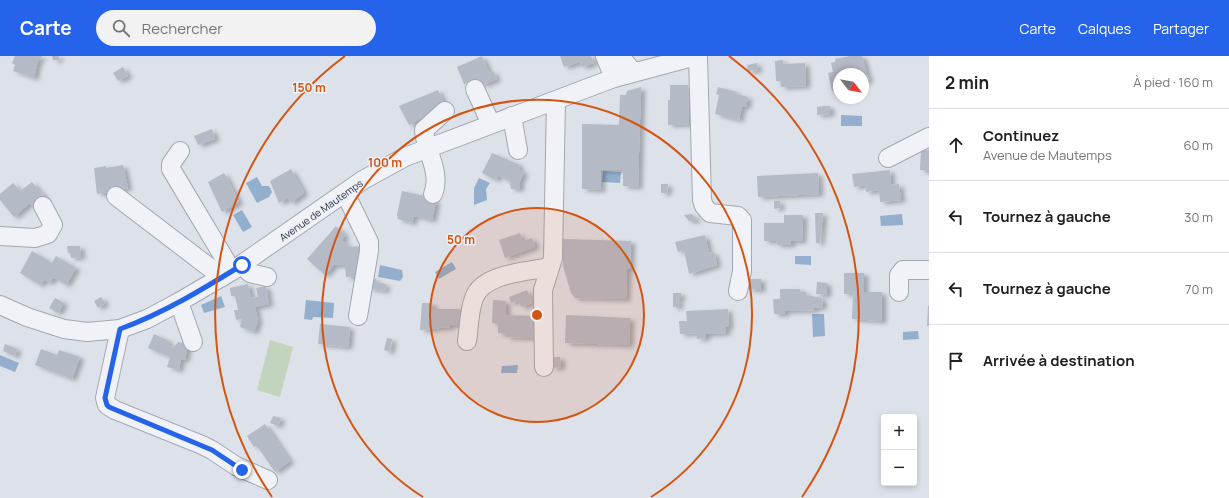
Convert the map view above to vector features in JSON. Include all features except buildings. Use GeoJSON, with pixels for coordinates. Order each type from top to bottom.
{"type":"FeatureCollection","features":[{"type":"Feature","properties":{"kind":"street"},"geometry":{"type":"LineString","coordinates":[[605,56],[614,78]]}},
{"type":"Feature","properties":{"kind":"street"},"geometry":{"type":"LineString","coordinates":[[620,56],[633,72]]}},
{"type":"Feature","properties":{"kind":"street"},"geometry":{"type":"LineString","coordinates":[[697,56],[702,200],[704,206],[710,213],[738,216],[742,220],[742,271],[738,291]]}},
{"type":"Feature","properties":{"kind":"street","name":"Avenue de Mautemps"},"geometry":{"type":"LineString","coordinates":[[0,304],[27,317],[64,329],[87,332],[120,329],[147,319],[232,271],[369,177],[428,147],[556,101],[614,78],[677,58],[697,56]]}},
{"type":"Feature","properties":{"kind":"street"},"geometry":{"type":"LineString","coordinates":[[475,88],[491,124]]}},
{"type":"Feature","properties":{"kind":"street"},"geometry":{"type":"LineString","coordinates":[[544,367],[543,290],[554,248],[556,101]]}},
{"type":"Feature","properties":{"kind":"street"},"geometry":{"type":"LineString","coordinates":[[432,194],[436,187],[436,178],[424,130],[445,111]]}},
{"type":"Feature","properties":{"kind":"street"},"geometry":{"type":"LineString","coordinates":[[512,116],[518,150]]}},
{"type":"Feature","properties":{"kind":"street"},"geometry":{"type":"LineString","coordinates":[[888,158],[929,137]]}},
{"type":"Feature","properties":{"kind":"street"},"geometry":{"type":"LineString","coordinates":[[180,151],[171,164],[171,169],[232,271]]}},
{"type":"Feature","properties":{"kind":"street"},"geometry":{"type":"LineString","coordinates":[[346,193],[369,242],[369,251],[358,316]]}},
{"type":"Feature","properties":{"kind":"street"},"geometry":{"type":"LineString","coordinates":[[116,196],[232,271],[267,277]]}},
{"type":"Feature","properties":{"kind":"street"},"geometry":{"type":"LineString","coordinates":[[0,236],[35,238],[48,234],[53,225],[43,206]]}},
{"type":"Feature","properties":{"kind":"street"},"geometry":{"type":"LineString","coordinates":[[467,341],[473,299],[478,289],[485,282],[501,277],[550,268]]}},
{"type":"Feature","properties":{"kind":"street"},"geometry":{"type":"LineString","coordinates":[[899,292],[899,274],[903,270],[929,270]]}},
{"type":"Feature","properties":{"kind":"street"},"geometry":{"type":"LineString","coordinates":[[179,302],[194,342]]}},
{"type":"Feature","properties":{"kind":"street"},"geometry":{"type":"LineString","coordinates":[[120,329],[105,398],[107,405],[115,410],[212,450],[236,466],[268,480]]}},
{"type":"Feature","properties":{"kind":"green space"},"geometry":{"type":"Polygon","coordinates":[[[270,340],[293,347],[280,397],[257,390],[270,340]]]}},
{"type":"Feature","properties":{"kind":"water"},"geometry":{"type":"Polygon","coordinates":[[[841,115],[862,116],[862,126],[841,126],[841,115]]]}},
{"type":"Feature","properties":{"kind":"water"},"geometry":{"type":"Polygon","coordinates":[[[603,171],[621,172],[620,183],[602,182],[603,171]]]}},
{"type":"Feature","properties":{"kind":"water"},"geometry":{"type":"Polygon","coordinates":[[[257,177],[262,186],[269,186],[272,192],[269,197],[257,203],[246,183],[257,177]]]}},
{"type":"Feature","properties":{"kind":"water"},"geometry":{"type":"Polygon","coordinates":[[[479,178],[490,183],[486,189],[487,200],[474,205],[474,188],[479,178]]]}},
{"type":"Feature","properties":{"kind":"water"},"geometry":{"type":"Polygon","coordinates":[[[242,210],[252,227],[243,232],[233,215],[242,210]]]}},
{"type":"Feature","properties":{"kind":"water"},"geometry":{"type":"Polygon","coordinates":[[[902,214],[903,225],[881,226],[880,216],[902,214]]]}},
{"type":"Feature","properties":{"kind":"water"},"geometry":{"type":"Polygon","coordinates":[[[795,256],[811,256],[811,265],[795,264],[795,256]]]}},
{"type":"Feature","properties":{"kind":"water"},"geometry":{"type":"Polygon","coordinates":[[[452,262],[456,269],[439,279],[435,272],[452,262]]]}},
{"type":"Feature","properties":{"kind":"water"},"geometry":{"type":"Polygon","coordinates":[[[380,265],[402,270],[403,277],[400,281],[378,277],[380,265]]]}},
{"type":"Feature","properties":{"kind":"water"},"geometry":{"type":"Polygon","coordinates":[[[221,296],[225,307],[204,313],[201,305],[221,296]]]}},
{"type":"Feature","properties":{"kind":"water"},"geometry":{"type":"Polygon","coordinates":[[[306,300],[334,303],[333,318],[313,317],[312,320],[304,319],[306,300]]]}},
{"type":"Feature","properties":{"kind":"water"},"geometry":{"type":"Polygon","coordinates":[[[812,314],[824,314],[825,336],[813,337],[812,314]]]}},
{"type":"Feature","properties":{"kind":"water"},"geometry":{"type":"Polygon","coordinates":[[[918,331],[919,339],[903,340],[903,332],[918,331]]]}},
{"type":"Feature","properties":{"kind":"water"},"geometry":{"type":"Polygon","coordinates":[[[0,355],[19,363],[15,372],[0,366],[0,355]]]}},
{"type":"Feature","properties":{"kind":"water"},"geometry":{"type":"Polygon","coordinates":[[[518,365],[517,373],[501,373],[502,366],[518,365]]]}},
{"type":"Feature","properties":{"kind":"route"},"geometry":{"type":"LineString","coordinates":[[242,265],[147,319],[120,329],[105,398],[105,402],[109,407],[202,445],[242,470]]}}]}
